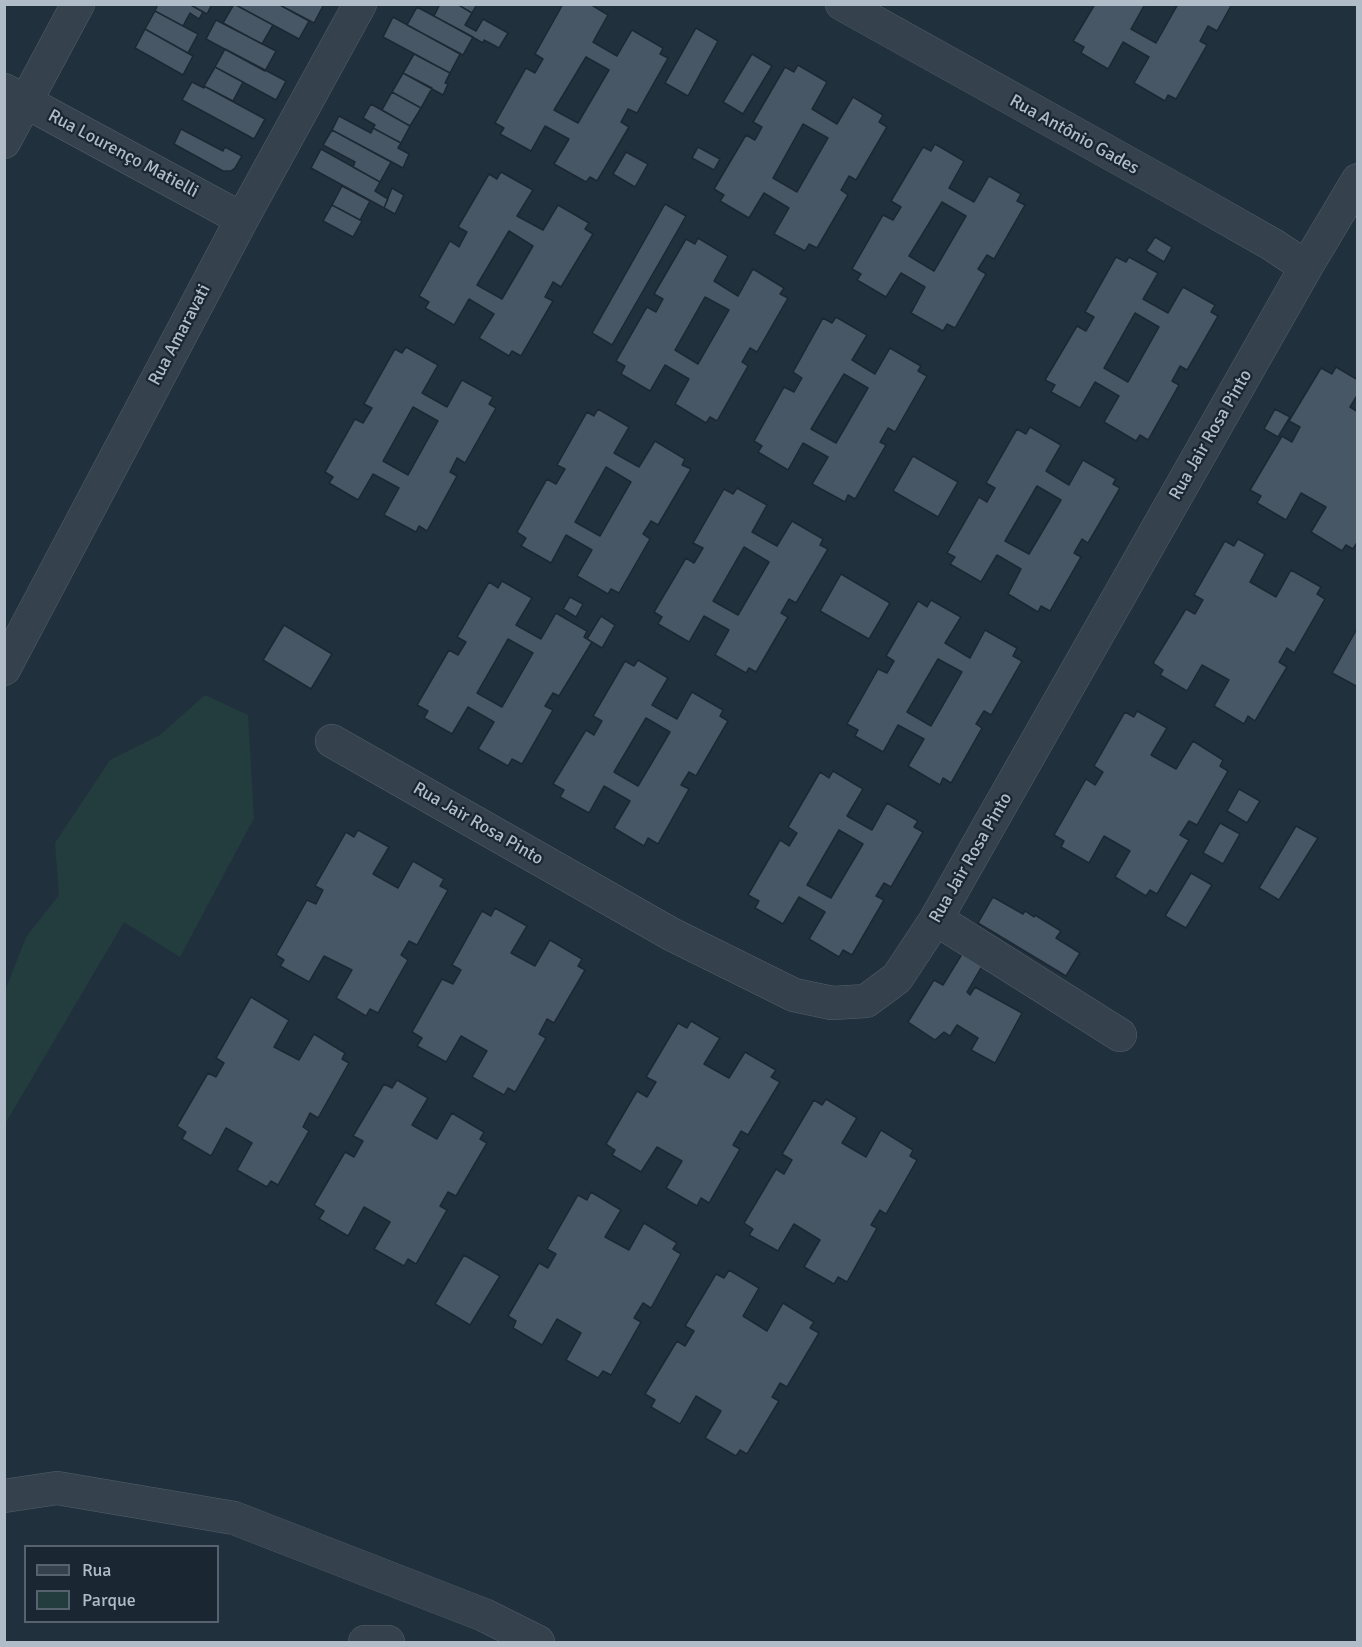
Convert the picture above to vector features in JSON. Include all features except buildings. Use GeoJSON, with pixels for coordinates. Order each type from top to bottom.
{"type":"FeatureCollection","features":[{"type":"Feature","properties":{"kind":"street"},"geometry":{"type":"LineString","coordinates":[[4,142],[15,96],[78,4]]}},
{"type":"Feature","properties":{"kind":"street","name":"Rua Amaravati"},"geometry":{"type":"LineString","coordinates":[[4,669],[242,219],[360,4]]}},
{"type":"Feature","properties":{"kind":"street","name":"Rua Antônio Gades"},"geometry":{"type":"LineString","coordinates":[[842,4],[1194,200],[1306,267]]}},
{"type":"Feature","properties":{"kind":"street","name":"Rua Lourenço Matielli"},"geometry":{"type":"LineString","coordinates":[[15,96],[242,219]]}},
{"type":"Feature","properties":{"kind":"street","name":"Rua Jair Rosa Pinto"},"geometry":{"type":"LineString","coordinates":[[332,741],[671,934],[794,994],[832,1003],[866,1002],[897,978],[936,919],[1306,267],[1358,180]]}},
{"type":"Feature","properties":{"kind":"street"},"geometry":{"type":"LineString","coordinates":[[936,919],[1120,1035]]}},
{"type":"Feature","properties":{"kind":"street"},"geometry":{"type":"LineString","coordinates":[[4,1496],[57,1488],[234,1518],[484,1615],[538,1642]]}},
{"type":"Feature","properties":{"kind":"street"},"geometry":{"type":"LineString","coordinates":[[365,1642],[388,1642]]}},
{"type":"Feature","properties":{"kind":"green space"},"geometry":{"type":"Polygon","coordinates":[[[205,695],[248,715],[254,818],[180,957],[124,922],[5,1124],[5,991],[26,937],[59,895],[55,843],[110,760],[160,735],[205,695]]]}}]}
